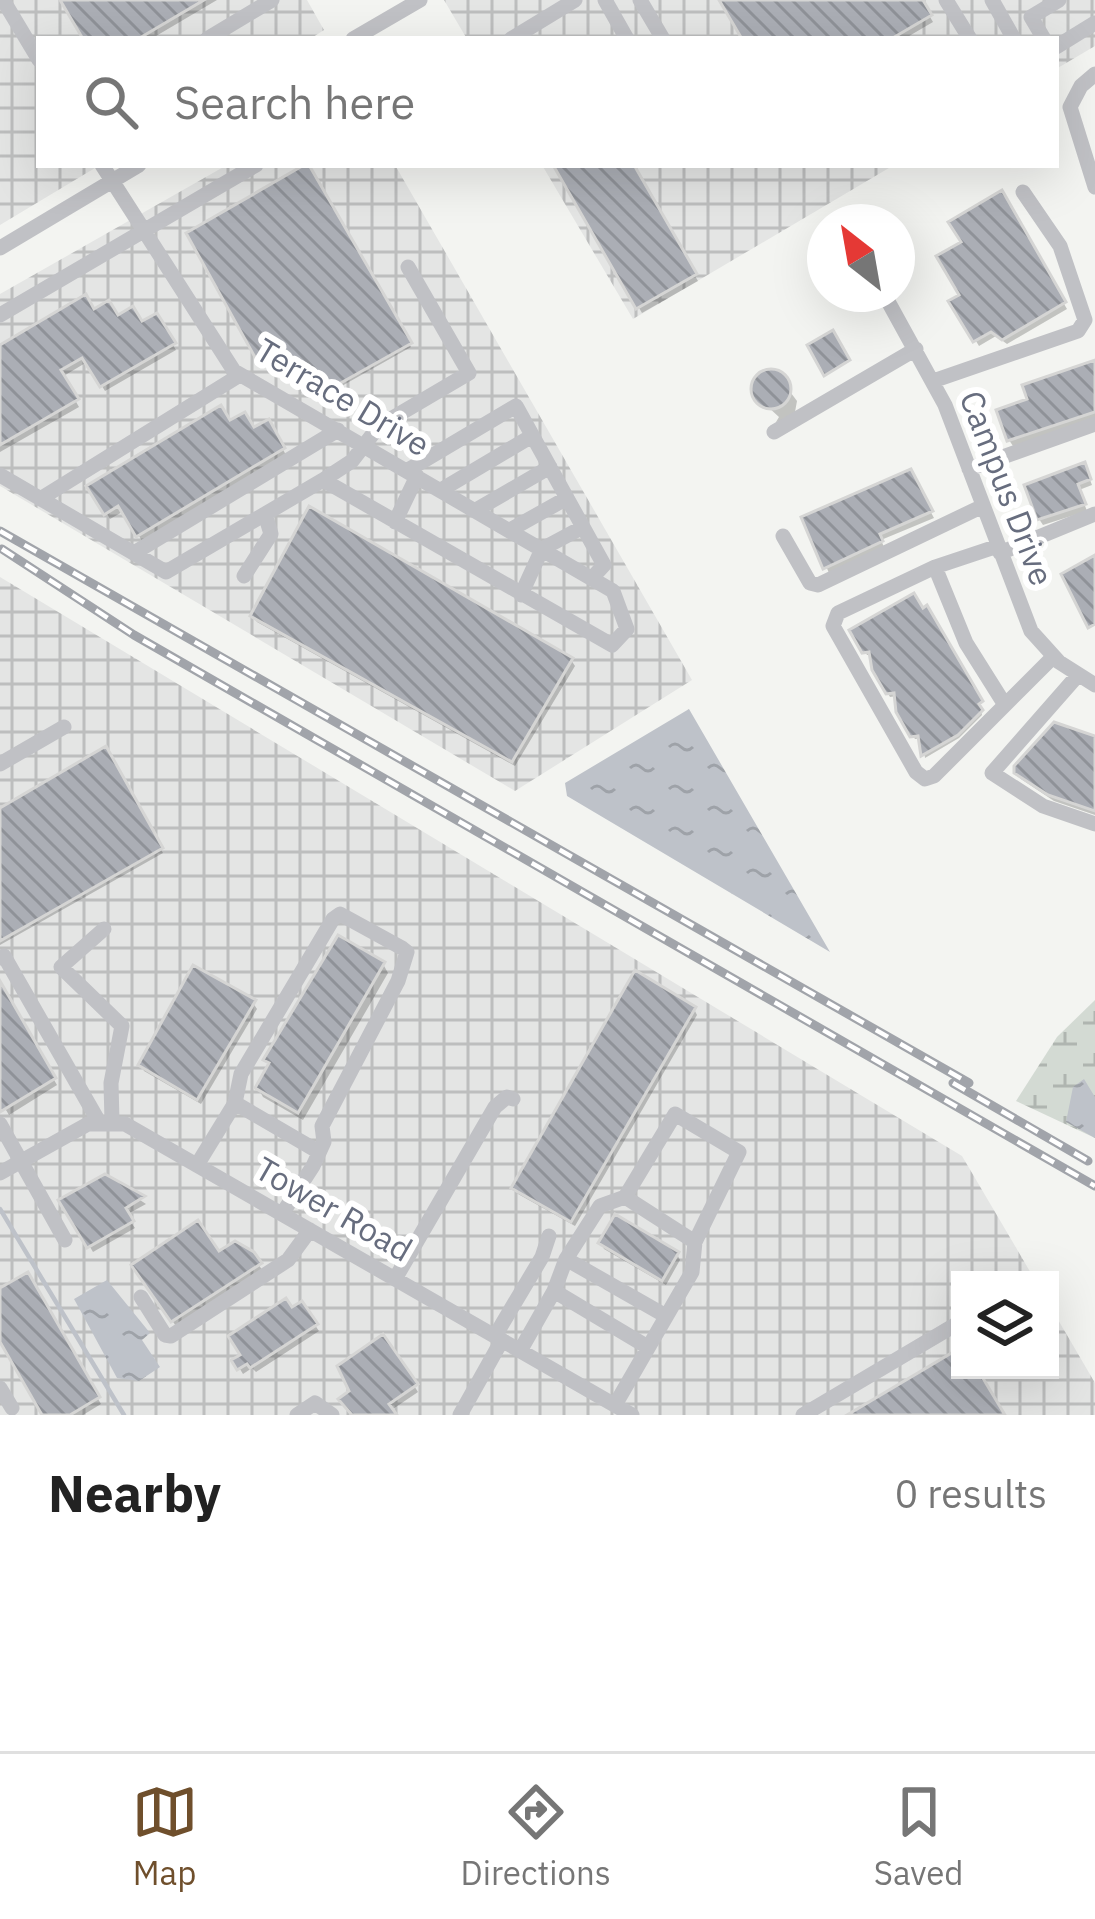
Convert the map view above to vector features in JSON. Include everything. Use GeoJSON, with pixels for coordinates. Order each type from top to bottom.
{"type":"FeatureCollection","features":[{"type":"Feature","properties":{"kind":"street"},"geometry":{"type":"LineString","coordinates":[[3,0],[36,55]]}},
{"type":"Feature","properties":{"kind":"street"},"geometry":{"type":"LineString","coordinates":[[212,36],[272,0]]}},
{"type":"Feature","properties":{"kind":"street"},"geometry":{"type":"LineString","coordinates":[[358,36],[420,0]]}},
{"type":"Feature","properties":{"kind":"street"},"geometry":{"type":"LineString","coordinates":[[516,36],[575,0]]}},
{"type":"Feature","properties":{"kind":"street"},"geometry":{"type":"LineString","coordinates":[[605,0],[626,36]]}},
{"type":"Feature","properties":{"kind":"street"},"geometry":{"type":"LineString","coordinates":[[640,0],[661,36]]}},
{"type":"Feature","properties":{"kind":"street"},"geometry":{"type":"LineString","coordinates":[[946,0],[968,36]]}},
{"type":"Feature","properties":{"kind":"street"},"geometry":{"type":"LineString","coordinates":[[992,0],[1012,36]]}},
{"type":"Feature","properties":{"kind":"street"},"geometry":{"type":"LineString","coordinates":[[1041,36],[1031,17],[1059,0]]}},
{"type":"Feature","properties":{"kind":"street"},"geometry":{"type":"LineString","coordinates":[[1059,45],[1095,23]]}},
{"type":"Feature","properties":{"kind":"street"},"geometry":{"type":"LineString","coordinates":[[1095,74],[1081,86],[1070,107],[1095,187]]}},
{"type":"Feature","properties":{"kind":"street","name":"Terrace Drive"},"geometry":{"type":"LineString","coordinates":[[103,168],[219,350],[240,375],[614,591],[626,629],[612,645],[521,595]]}},
{"type":"Feature","properties":{"kind":"street"},"geometry":{"type":"LineString","coordinates":[[0,248],[134,168]]}},
{"type":"Feature","properties":{"kind":"street"},"geometry":{"type":"LineString","coordinates":[[0,315],[251,168]]}},
{"type":"Feature","properties":{"kind":"street"},"geometry":{"type":"LineString","coordinates":[[932,381],[1078,331],[1085,320],[1060,246],[1023,192]]}},
{"type":"Feature","properties":{"kind":"street"},"geometry":{"type":"LineString","coordinates":[[0,475],[166,572],[323,480],[352,461],[379,426],[470,374],[408,267]]}},
{"type":"Feature","properties":{"kind":"street","name":"Campus Drive"},"geometry":{"type":"LineString","coordinates":[[894,312],[932,381],[1031,631],[1053,657],[1095,685]]}},
{"type":"Feature","properties":{"kind":"street"},"geometry":{"type":"LineString","coordinates":[[773,432],[916,349]]}},
{"type":"Feature","properties":{"kind":"street"},"geometry":{"type":"LineString","coordinates":[[40,499],[240,375]]}},
{"type":"Feature","properties":{"kind":"street"},"geometry":{"type":"LineString","coordinates":[[395,522],[413,473],[516,406],[604,565],[592,578]]}},
{"type":"Feature","properties":{"kind":"street"},"geometry":{"type":"LineString","coordinates":[[969,469],[1095,424]]}},
{"type":"Feature","properties":{"kind":"street"},"geometry":{"type":"LineString","coordinates":[[134,553],[338,430]]}},
{"type":"Feature","properties":{"kind":"street"},"geometry":{"type":"LineString","coordinates":[[441,490],[532,436]]}},
{"type":"Feature","properties":{"kind":"street"},"geometry":{"type":"LineString","coordinates":[[476,510],[550,467]]}},
{"type":"Feature","properties":{"kind":"street"},"geometry":{"type":"LineString","coordinates":[[323,480],[521,595],[542,549],[583,527]]}},
{"type":"Feature","properties":{"kind":"street"},"geometry":{"type":"LineString","coordinates":[[510,530],[567,498]]}},
{"type":"Feature","properties":{"kind":"street"},"geometry":{"type":"LineString","coordinates":[[783,536],[811,583],[818,585],[983,506]]}},
{"type":"Feature","properties":{"kind":"street"},"geometry":{"type":"LineString","coordinates":[[244,576],[271,534],[265,514]]}},
{"type":"Feature","properties":{"kind":"street"},"geometry":{"type":"LineString","coordinates":[[1053,657],[934,776],[925,779],[916,772],[833,626],[838,613],[935,567],[1095,514]]}},
{"type":"Feature","properties":{"kind":"street"},"geometry":{"type":"LineString","coordinates":[[935,567],[966,643],[1005,705]]}},
{"type":"Feature","properties":{"kind":"street"},"geometry":{"type":"LineString","coordinates":[[1078,675],[992,773],[1042,806],[1095,824]]}},
{"type":"Feature","properties":{"kind":"street"},"geometry":{"type":"LineString","coordinates":[[0,764],[64,728]]}},
{"type":"Feature","properties":{"kind":"street"},"geometry":{"type":"LineString","coordinates":[[196,1165],[235,1102],[241,1074],[336,916],[402,948],[407,952],[398,980],[322,1126],[324,1142],[282,1214]]}},
{"type":"Feature","properties":{"kind":"street"},"geometry":{"type":"LineString","coordinates":[[104,929],[61,967],[122,1026],[106,1122]]}},
{"type":"Feature","properties":{"kind":"street"},"geometry":{"type":"LineString","coordinates":[[0,958],[4,956],[106,1122]]}},
{"type":"Feature","properties":{"kind":"street"},"geometry":{"type":"LineString","coordinates":[[394,1279],[495,1107],[507,1097],[514,1100]]}},
{"type":"Feature","properties":{"kind":"street"},"geometry":{"type":"LineString","coordinates":[[235,1102],[319,1151]]}},
{"type":"Feature","properties":{"kind":"street"},"geometry":{"type":"LineString","coordinates":[[520,1351],[554,1292],[566,1259],[600,1206],[625,1197],[675,1114],[739,1152],[695,1243],[692,1272],[646,1346],[622,1411]]}},
{"type":"Feature","properties":{"kind":"street"},"geometry":{"type":"LineString","coordinates":[[0,1173],[78,1129],[106,1122]]}},
{"type":"Feature","properties":{"kind":"street","name":"Tower Road"},"geometry":{"type":"LineString","coordinates":[[106,1122],[125,1124],[622,1411]]}},
{"type":"Feature","properties":{"kind":"street"},"geometry":{"type":"LineString","coordinates":[[0,1124],[65,1240]]}},
{"type":"Feature","properties":{"kind":"street"},"geometry":{"type":"LineString","coordinates":[[625,1197],[695,1243]]}},
{"type":"Feature","properties":{"kind":"street"},"geometry":{"type":"LineString","coordinates":[[141,1297],[165,1335],[171,1336],[288,1260],[310,1230]]}},
{"type":"Feature","properties":{"kind":"street"},"geometry":{"type":"LineString","coordinates":[[460,1415],[549,1236]]}},
{"type":"Feature","properties":{"kind":"street"},"geometry":{"type":"LineString","coordinates":[[566,1259],[665,1316]]}},
{"type":"Feature","properties":{"kind":"street"},"geometry":{"type":"LineString","coordinates":[[554,1292],[646,1346]]}},
{"type":"Feature","properties":{"kind":"street"},"geometry":{"type":"LineString","coordinates":[[803,1415],[951,1327]]}},
{"type":"Feature","properties":{"kind":"street"},"geometry":{"type":"LineString","coordinates":[[0,1388],[12,1408]]}},
{"type":"Feature","properties":{"kind":"street"},"geometry":{"type":"LineString","coordinates":[[297,1415],[315,1403],[332,1415]]}},
{"type":"Feature","properties":{"kind":"shaded area"},"geometry":{"type":"Polygon","coordinates":[[[0,0],[307,0],[324,30],[315,36],[36,36],[36,168],[95,168],[0,225],[0,0]]]}},
{"type":"Feature","properties":{"kind":"shaded area"},"geometry":{"type":"Polygon","coordinates":[[[444,0],[1095,0],[1095,46],[1059,67],[1059,36],[465,36],[444,0]]]}},
{"type":"Feature","properties":{"kind":"shaded area"},"geometry":{"type":"Polygon","coordinates":[[[222,168],[397,168],[692,680],[515,791],[0,486],[0,294],[222,168]]]}},
{"type":"Feature","properties":{"kind":"shaded area"},"geometry":{"type":"Polygon","coordinates":[[[544,168],[889,168],[828,204],[807,204],[807,216],[633,319],[544,168]]]}},
{"type":"Feature","properties":{"kind":"shaded area"},"geometry":{"type":"Polygon","coordinates":[[[0,577],[962,1156],[1030,1271],[951,1271],[951,1379],[1059,1379],[1059,1321],[1095,1383],[1095,1415],[0,1415],[0,577]]]}},
{"type":"Feature","properties":{"kind":"green space"},"geometry":{"type":"Polygon","coordinates":[[[1095,1000],[1095,1138],[1016,1101],[1057,1037],[1095,1000]]]}},
{"type":"Feature","properties":{"kind":"water"},"geometry":{"type":"Polygon","coordinates":[[[689,709],[830,952],[567,796],[565,783],[689,709]]]}},
{"type":"Feature","properties":{"kind":"water"},"geometry":{"type":"Polygon","coordinates":[[[1084,1079],[1095,1097],[1095,1138],[1066,1122],[1073,1087],[1084,1079]]]}},
{"type":"Feature","properties":{"kind":"water"},"geometry":{"type":"Polygon","coordinates":[[[107,1280],[150,1333],[142,1340],[160,1367],[139,1381],[117,1378],[74,1299],[107,1280]]]}},
{"type":"Feature","properties":{"kind":"building"},"geometry":{"type":"Polygon","coordinates":[[[60,0],[204,0],[143,36],[81,36],[60,0]]]}},
{"type":"Feature","properties":{"kind":"building"},"geometry":{"type":"Polygon","coordinates":[[[719,0],[923,0],[932,15],[896,36],[740,36],[719,0]]]}},
{"type":"Feature","properties":{"kind":"building"},"geometry":{"type":"Polygon","coordinates":[[[299,168],[311,168],[412,343],[321,394],[256,359],[186,233],[299,168]]]}},
{"type":"Feature","properties":{"kind":"building"},"geometry":{"type":"Polygon","coordinates":[[[555,168],[636,168],[697,274],[636,309],[555,168]]]}},
{"type":"Feature","properties":{"kind":"building"},"geometry":{"type":"Polygon","coordinates":[[[1002,190],[1066,302],[1002,340],[991,332],[973,342],[948,301],[959,295],[936,256],[961,242],[948,222],[1002,190]]]}},
{"type":"Feature","properties":{"kind":"building"},"geometry":{"type":"Polygon","coordinates":[[[86,294],[94,309],[109,300],[118,315],[133,306],[142,321],[157,313],[176,343],[100,387],[82,358],[61,370],[79,399],[0,445],[0,345],[86,294]]]}},
{"type":"Feature","properties":{"kind":"building"},"geometry":{"type":"Polygon","coordinates":[[[833,330],[850,360],[824,376],[807,345],[833,330]]]}},
{"type":"Feature","properties":{"kind":"building"},"geometry":{"type":"Polygon","coordinates":[[[1095,360],[1095,412],[1007,441],[996,410],[1027,399],[1022,385],[1095,360]]]}},
{"type":"Feature","properties":{"kind":"building"},"geometry":{"type":"Polygon","coordinates":[[[771,369],[785,375],[791,389],[785,403],[771,409],[757,403],[751,389],[757,375],[771,369]]]}},
{"type":"Feature","properties":{"kind":"building"},"geometry":{"type":"Polygon","coordinates":[[[221,405],[230,420],[245,412],[254,427],[269,419],[285,448],[136,537],[118,506],[104,515],[86,486],[221,405]]]}},
{"type":"Feature","properties":{"kind":"building"},"geometry":{"type":"Polygon","coordinates":[[[1085,462],[1091,479],[1078,484],[1086,504],[1037,520],[1024,485],[1085,462]]]}},
{"type":"Feature","properties":{"kind":"building"},"geometry":{"type":"Polygon","coordinates":[[[911,469],[933,511],[880,534],[883,541],[823,569],[801,517],[911,469]]]}},
{"type":"Feature","properties":{"kind":"building"},"geometry":{"type":"Polygon","coordinates":[[[309,506],[573,658],[512,762],[250,616],[309,506]]]}},
{"type":"Feature","properties":{"kind":"building"},"geometry":{"type":"Polygon","coordinates":[[[1095,555],[1095,624],[1088,628],[1061,574],[1095,555]]]}},
{"type":"Feature","properties":{"kind":"building"},"geometry":{"type":"Polygon","coordinates":[[[914,593],[923,608],[927,605],[983,701],[979,704],[983,710],[958,735],[921,756],[918,736],[910,737],[896,712],[894,693],[886,694],[872,670],[869,652],[862,653],[849,630],[914,593]]]}},
{"type":"Feature","properties":{"kind":"building"},"geometry":{"type":"Polygon","coordinates":[[[1054,722],[1095,736],[1095,811],[1048,795],[1014,773],[1014,766],[1054,722]]]}},
{"type":"Feature","properties":{"kind":"building"},"geometry":{"type":"Polygon","coordinates":[[[106,746],[163,848],[0,941],[0,808],[106,746]]]}},
{"type":"Feature","properties":{"kind":"building"},"geometry":{"type":"Polygon","coordinates":[[[338,935],[385,962],[298,1113],[255,1088],[269,1063],[263,1060],[338,935]]]}},
{"type":"Feature","properties":{"kind":"building"},"geometry":{"type":"Polygon","coordinates":[[[193,965],[256,1000],[197,1100],[138,1065],[193,965]]]}},
{"type":"Feature","properties":{"kind":"building"},"geometry":{"type":"Polygon","coordinates":[[[635,970],[696,1007],[571,1222],[511,1188],[635,970]]]}},
{"type":"Feature","properties":{"kind":"building"},"geometry":{"type":"Polygon","coordinates":[[[0,981],[56,1078],[0,1112],[0,981]]]}},
{"type":"Feature","properties":{"kind":"building"},"geometry":{"type":"Polygon","coordinates":[[[105,1174],[145,1196],[126,1208],[134,1221],[87,1248],[58,1200],[105,1174]]]}},
{"type":"Feature","properties":{"kind":"building"},"geometry":{"type":"Polygon","coordinates":[[[615,1214],[679,1252],[662,1281],[598,1243],[615,1214]]]}},
{"type":"Feature","properties":{"kind":"building"},"geometry":{"type":"Polygon","coordinates":[[[198,1220],[219,1251],[235,1241],[262,1263],[171,1322],[131,1265],[198,1220]]]}},
{"type":"Feature","properties":{"kind":"building"},"geometry":{"type":"Polygon","coordinates":[[[28,1272],[100,1397],[70,1415],[42,1415],[0,1342],[0,1288],[28,1272]]]}},
{"type":"Feature","properties":{"kind":"building"},"geometry":{"type":"Polygon","coordinates":[[[286,1298],[292,1307],[302,1301],[318,1324],[250,1368],[247,1364],[237,1370],[231,1360],[240,1355],[228,1336],[286,1298]]]}},
{"type":"Feature","properties":{"kind":"building"},"geometry":{"type":"Polygon","coordinates":[[[383,1334],[418,1384],[389,1404],[397,1415],[352,1415],[338,1399],[349,1391],[337,1366],[383,1334]]]}},
{"type":"Feature","properties":{"kind":"building"},"geometry":{"type":"Polygon","coordinates":[[[951,1353],[951,1379],[983,1379],[1005,1415],[847,1415],[951,1353]]]}},
{"type":"Feature","properties":{"kind":"waterway"},"geometry":{"type":"LineString","coordinates":[[0,1209],[124,1415]]}},
{"type":"Feature","properties":{"kind":"railway"},"geometry":{"type":"LineString","coordinates":[[0,531],[969,1083]]}},
{"type":"Feature","properties":{"kind":"railway"},"geometry":{"type":"LineString","coordinates":[[2,549],[134,635],[1095,1186]]}},
{"type":"Feature","properties":{"kind":"railway"},"geometry":{"type":"LineString","coordinates":[[953,1083],[1088,1161]]}}]}
